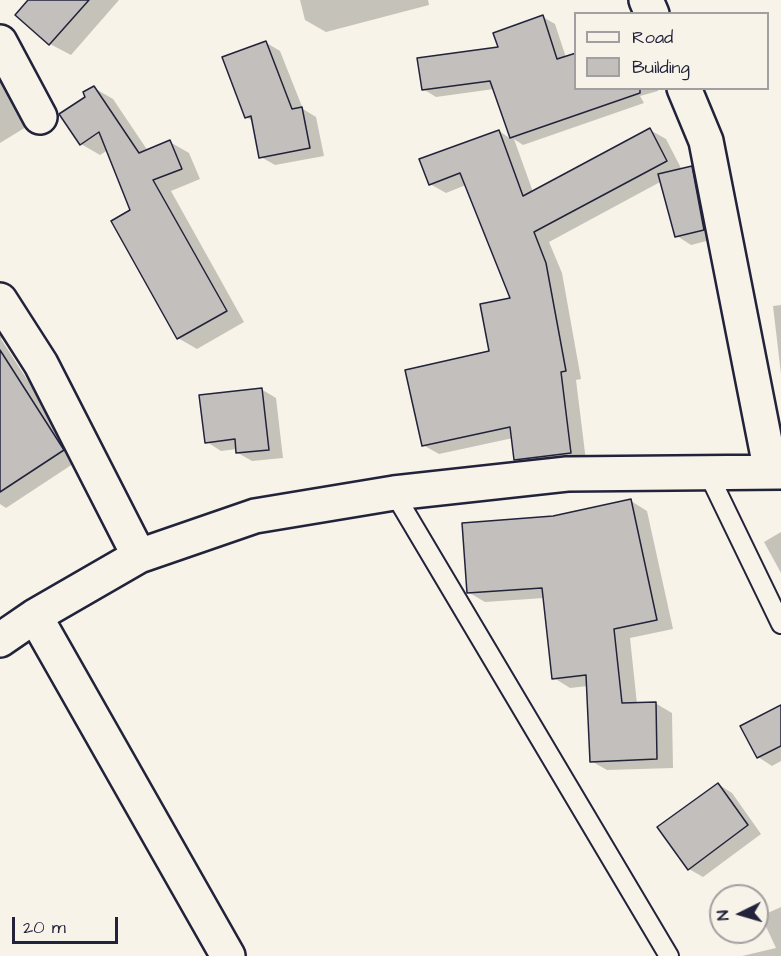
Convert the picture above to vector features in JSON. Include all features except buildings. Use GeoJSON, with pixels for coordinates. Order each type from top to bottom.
{"type":"FeatureCollection","features":[{"type":"Feature","properties":{"kind":"street"},"geometry":{"type":"LineString","coordinates":[[0,42],[40,117]]}},
{"type":"Feature","properties":{"kind":"street"},"geometry":{"type":"LineString","coordinates":[[0,640],[35,615],[139,556],[255,516],[394,493],[567,474],[776,472],[706,141],[685,90]]}},
{"type":"Feature","properties":{"kind":"street"},"geometry":{"type":"LineString","coordinates":[[0,300],[41,364],[139,556]]}},
{"type":"Feature","properties":{"kind":"street"},"geometry":{"type":"LineString","coordinates":[[35,615],[228,956]]}},
{"type":"Feature","properties":{"kind":"lane"},"geometry":{"type":"LineString","coordinates":[[708,473],[781,624]]}},
{"type":"Feature","properties":{"kind":"lane"},"geometry":{"type":"LineString","coordinates":[[394,493],[669,956]]}}]}
